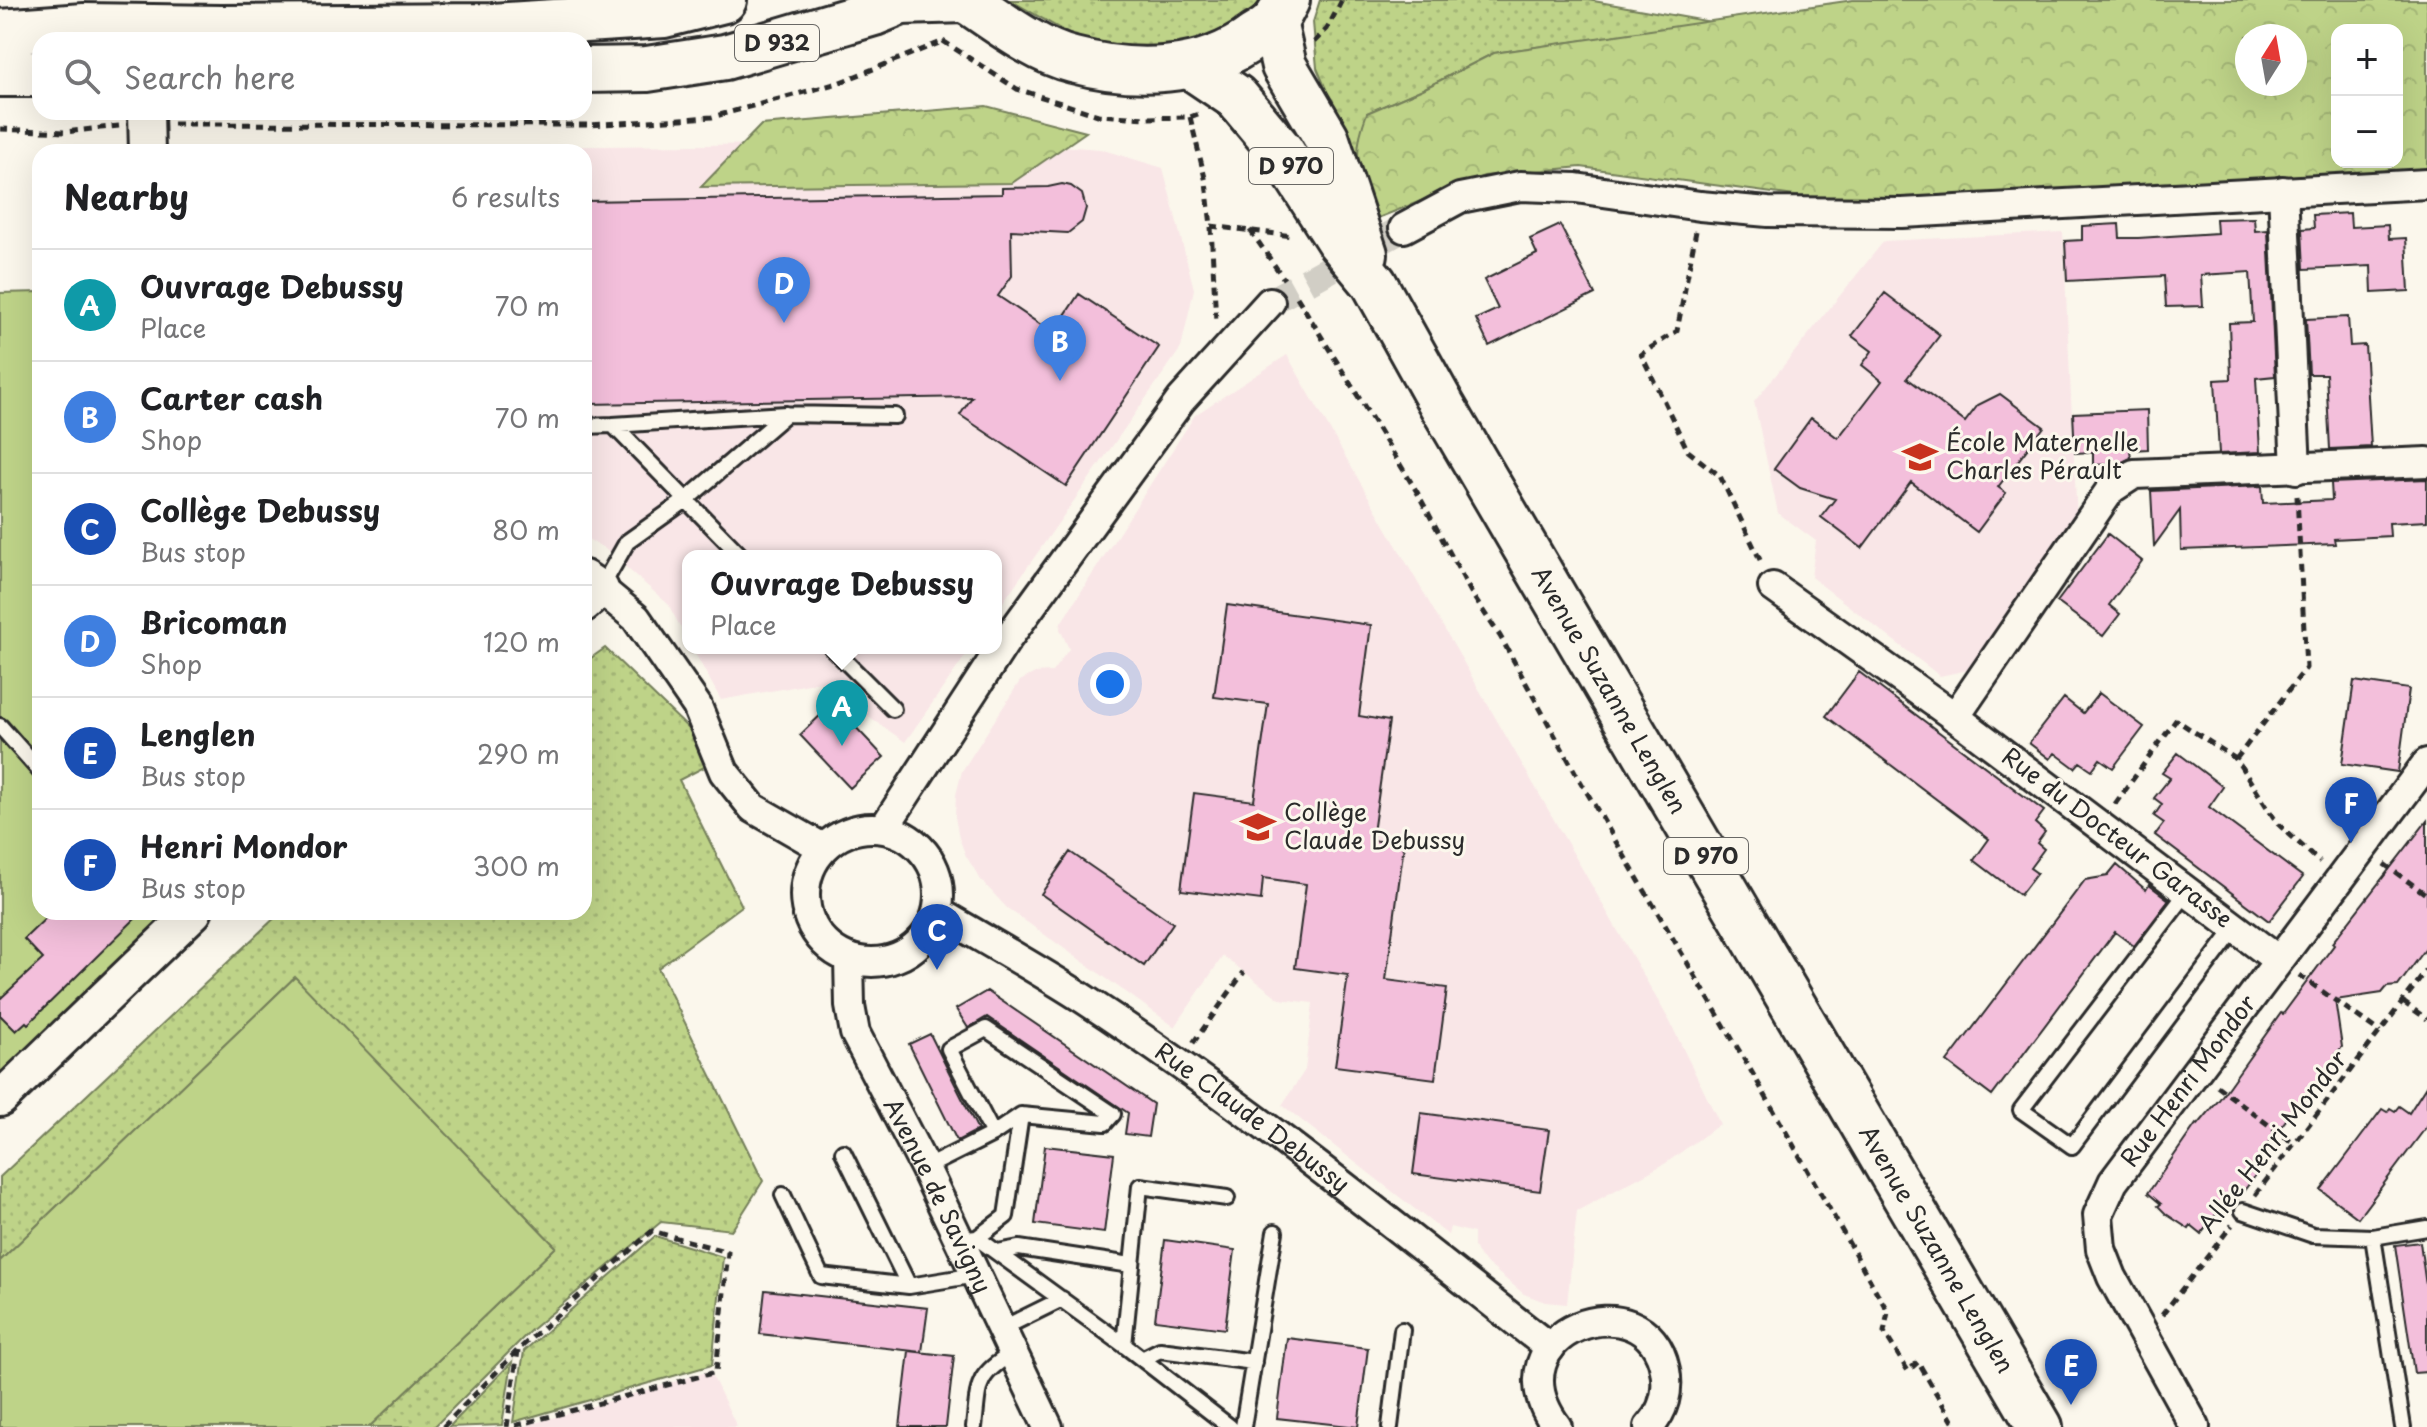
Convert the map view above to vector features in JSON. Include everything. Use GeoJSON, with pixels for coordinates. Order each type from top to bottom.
{"type":"FeatureCollection","features":[{"type":"Feature","properties":{"kind":"main road","name":"D 932"},"geometry":{"type":"LineString","coordinates":[[0,32],[143,23],[492,26],[664,15],[724,0]]}},
{"type":"Feature","properties":{"kind":"main road","name":"D 932"},"geometry":{"type":"LineString","coordinates":[[592,70],[647,69],[725,57],[901,2],[966,0]]}},
{"type":"Feature","properties":{"kind":"main road"},"geometry":{"type":"LineString","coordinates":[[966,0],[1017,34],[1070,60],[1119,69],[1161,70],[1190,66],[1240,48],[1281,11]]}},
{"type":"Feature","properties":{"kind":"main road","name":"Avenue Suzanne Lenglen"},"geometry":{"type":"LineString","coordinates":[[1281,11],[1288,78],[1326,137],[1374,283]]}},
{"type":"Feature","properties":{"kind":"main road","name":"Avenue Suzanne Lenglen"},"geometry":{"type":"LineString","coordinates":[[1190,66],[1223,87],[1246,107],[1281,151],[1339,241],[1374,283],[1443,407],[2040,1427]]}},
{"type":"Feature","properties":{"kind":"main road"},"geometry":{"type":"LineString","coordinates":[[0,74],[32,74]]}},
{"type":"Feature","properties":{"kind":"street"},"geometry":{"type":"LineString","coordinates":[[1404,228],[1460,198],[1520,186],[1576,188],[1700,206],[1768,212],[1902,213],[2427,184]]}},
{"type":"Feature","properties":{"kind":"street"},"geometry":{"type":"LineString","coordinates":[[2283,191],[2296,469]]}},
{"type":"Feature","properties":{"kind":"street"},"geometry":{"type":"LineString","coordinates":[[1002,647],[1181,400],[1284,292]]}},
{"type":"Feature","properties":{"kind":"street"},"geometry":{"type":"LineString","coordinates":[[1955,717],[2111,489],[2134,474],[2427,462]]}},
{"type":"Feature","properties":{"kind":"street","name":"Rue du Docteur Garasse"},"geometry":{"type":"LineString","coordinates":[[1773,587],[2100,824],[2278,960]]}},
{"type":"Feature","properties":{"kind":"street"},"geometry":{"type":"LineString","coordinates":[[592,591],[636,618],[697,706],[724,772],[753,808],[823,848]]}},
{"type":"Feature","properties":{"kind":"street"},"geometry":{"type":"LineString","coordinates":[[884,828],[997,654]]}},
{"type":"Feature","properties":{"kind":"street","name":"Rue Henri Mondor"},"geometry":{"type":"LineString","coordinates":[[2195,1427],[2112,1277],[2101,1249],[2098,1215],[2113,1182],[2427,763]]}},
{"type":"Feature","properties":{"kind":"street"},"geometry":{"type":"LineString","coordinates":[[862,828],[884,828],[905,835],[923,849],[935,868],[940,890],[938,912],[929,933],[913,949],[893,959],[871,962],[849,958],[830,947],[815,930],[806,910],[805,888],[811,867],[823,848],[841,835],[862,828]]}},
{"type":"Feature","properties":{"kind":"street","name":"Rue Claude Debussy"},"geometry":{"type":"LineString","coordinates":[[938,912],[1082,998],[1178,1063],[1355,1195],[1550,1348]]}},
{"type":"Feature","properties":{"kind":"street"},"geometry":{"type":"LineString","coordinates":[[0,1099],[177,920]]}},
{"type":"Feature","properties":{"kind":"street","name":"Avenue de Savigny"},"geometry":{"type":"LineString","coordinates":[[849,958],[850,1006],[855,1033],[925,1168],[968,1239],[976,1275],[1048,1427]]}},
{"type":"Feature","properties":{"kind":"street"},"geometry":{"type":"LineString","coordinates":[[1557,1427],[1546,1412],[1539,1390],[1541,1368],[1550,1348],[1564,1333],[1581,1323],[1601,1320],[1621,1322],[1639,1330],[1654,1344],[1664,1362],[1667,1381],[1665,1402],[1657,1419],[1649,1427]]}},
{"type":"Feature","properties":{"kind":"lane"},"geometry":{"type":"LineString","coordinates":[[592,587],[627,542],[686,500],[786,414]]}},
{"type":"Feature","properties":{"kind":"lane"},"geometry":{"type":"LineString","coordinates":[[592,426],[786,414],[895,416]]}},
{"type":"Feature","properties":{"kind":"lane"},"geometry":{"type":"LineString","coordinates":[[613,425],[735,550]]}},
{"type":"Feature","properties":{"kind":"lane"},"geometry":{"type":"LineString","coordinates":[[838,654],[893,709]]}},
{"type":"Feature","properties":{"kind":"lane"},"geometry":{"type":"LineString","coordinates":[[0,726],[32,762]]}},
{"type":"Feature","properties":{"kind":"lane"},"geometry":{"type":"LineString","coordinates":[[2188,891],[2021,1110],[2072,1146],[2236,927]]}},
{"type":"Feature","properties":{"kind":"lane"},"geometry":{"type":"LineString","coordinates":[[925,1168],[993,1134],[1021,1115],[1105,1123],[1113,1114],[986,1029],[949,1049],[993,1134]]}},
{"type":"Feature","properties":{"kind":"lane"},"geometry":{"type":"LineString","coordinates":[[968,1239],[1006,1216],[1021,1115]]}},
{"type":"Feature","properties":{"kind":"lane"},"geometry":{"type":"LineString","coordinates":[[843,1152],[909,1286]]}},
{"type":"Feature","properties":{"kind":"lane"},"geometry":{"type":"LineString","coordinates":[[1124,1345],[1140,1186],[1227,1198]]}},
{"type":"Feature","properties":{"kind":"lane"},"geometry":{"type":"LineString","coordinates":[[783,1195],[821,1276],[909,1286],[976,1275]]}},
{"type":"Feature","properties":{"kind":"lane"},"geometry":{"type":"LineString","coordinates":[[2243,1211],[2313,1235],[2373,1237],[2427,1228]]}},
{"type":"Feature","properties":{"kind":"lane"},"geometry":{"type":"LineString","coordinates":[[1243,1427],[1275,1232]]}},
{"type":"Feature","properties":{"kind":"lane"},"geometry":{"type":"LineString","coordinates":[[2373,1237],[2403,1427]]}},
{"type":"Feature","properties":{"kind":"lane"},"geometry":{"type":"LineString","coordinates":[[968,1239],[998,1252],[1230,1427]]}},
{"type":"Feature","properties":{"kind":"lane"},"geometry":{"type":"LineString","coordinates":[[998,1252],[1019,1248],[1131,1265]]}},
{"type":"Feature","properties":{"kind":"lane"},"geometry":{"type":"LineString","coordinates":[[974,1427],[980,1380],[1007,1341],[1062,1299]]}},
{"type":"Feature","properties":{"kind":"lane"},"geometry":{"type":"LineString","coordinates":[[1390,1427],[1402,1330]]}},
{"type":"Feature","properties":{"kind":"lane"},"geometry":{"type":"LineString","coordinates":[[1142,1359],[1160,1350],[1254,1362]]}},
{"type":"Feature","properties":{"kind":"path"},"geometry":{"type":"LineString","coordinates":[[0,129],[65,132],[589,125],[712,117],[838,83],[944,41]]}},
{"type":"Feature","properties":{"kind":"path"},"geometry":{"type":"LineString","coordinates":[[1190,117],[1206,182],[1216,331]]}},
{"type":"Feature","properties":{"kind":"path"},"geometry":{"type":"LineString","coordinates":[[1700,206],[1677,331],[1641,354],[1688,451],[1720,476],[1773,587]]}},
{"type":"Feature","properties":{"kind":"path"},"geometry":{"type":"LineString","coordinates":[[1211,226],[1250,230],[1284,292],[1417,492],[1473,596],[1500,636],[1579,779],[1888,1312],[1884,1332],[1908,1371],[1918,1362],[1956,1427]]}},
{"type":"Feature","properties":{"kind":"path"},"geometry":{"type":"LineString","coordinates":[[2236,759],[2306,668],[2296,469]]}},
{"type":"Feature","properties":{"kind":"path"},"geometry":{"type":"LineString","coordinates":[[2100,824],[2176,720],[2236,759],[2278,824],[2340,880]]}},
{"type":"Feature","properties":{"kind":"path"},"geometry":{"type":"LineString","coordinates":[[2364,849],[2427,895]]}},
{"type":"Feature","properties":{"kind":"path"},"geometry":{"type":"LineString","coordinates":[[2278,960],[2380,1032]]}},
{"type":"Feature","properties":{"kind":"path","name":"Allée Henri Mondor"},"geometry":{"type":"LineString","coordinates":[[2146,1335],[2427,970]]}},
{"type":"Feature","properties":{"kind":"path"},"geometry":{"type":"LineString","coordinates":[[1178,1063],[1244,972]]}},
{"type":"Feature","properties":{"kind":"path"},"geometry":{"type":"LineString","coordinates":[[2403,1002],[2427,1019]]}},
{"type":"Feature","properties":{"kind":"path"},"geometry":{"type":"LineString","coordinates":[[2198,1071],[2294,1144]]}},
{"type":"Feature","properties":{"kind":"path"},"geometry":{"type":"LineString","coordinates":[[443,1427],[518,1350],[652,1231],[728,1252],[716,1372],[509,1427],[518,1350]]}},
{"type":"Feature","properties":{"kind":"shaded area"},"geometry":{"type":"Polygon","coordinates":[[[1007,142],[1100,149],[1163,168],[1194,289],[1181,348],[1002,603],[1002,550],[682,550],[682,630],[668,604],[604,548],[592,541],[592,146],[1007,142]]]}},
{"type":"Feature","properties":{"kind":"shaded area","name":"École Maternelle Charles Pérault"},"geometry":{"type":"Polygon","coordinates":[[[2063,232],[2077,521],[1968,670],[1940,676],[1811,577],[1816,541],[1778,513],[1754,402],[1884,241],[2063,232]]]}},
{"type":"Feature","properties":{"kind":"shaded area","name":"Collège Claude Debussy"},"geometry":{"type":"Polygon","coordinates":[[[1287,355],[1669,1020],[1720,1124],[1666,1163],[1577,1211],[1567,1304],[1545,1302],[1524,1294],[1480,1258],[1474,1247],[1474,1233],[1450,1227],[1448,1235],[1282,1105],[1305,1070],[1313,1003],[1280,999],[1223,956],[1175,1027],[1007,908],[981,880],[959,838],[955,817],[962,771],[1020,681],[1035,673],[1052,672],[1069,649],[1060,629],[1061,623],[1195,415],[1287,355]]]}},
{"type":"Feature","properties":{"kind":"shaded area"},"geometry":{"type":"Polygon","coordinates":[[[695,654],[967,654],[905,742],[820,682],[721,700],[695,654]]]}},
{"type":"Feature","properties":{"kind":"shaded area"},"geometry":{"type":"Polygon","coordinates":[[[710,1371],[737,1427],[522,1427],[710,1371]]]}},
{"type":"Feature","properties":{"kind":"green space"},"geometry":{"type":"Polygon","coordinates":[[[1010,0],[1265,0],[1254,17],[1212,39],[1149,53],[1078,39],[1010,0]]]}},
{"type":"Feature","properties":{"kind":"green space"},"geometry":{"type":"Polygon","coordinates":[[[1320,0],[1588,0],[1711,22],[1494,53],[1367,113],[1359,167],[1317,68],[1313,22],[1320,0]]]}},
{"type":"Feature","properties":{"kind":"green space"},"geometry":{"type":"Polygon","coordinates":[[[1853,0],[2427,0],[2427,175],[1832,201],[1581,167],[1484,176],[1378,218],[1359,167],[1359,143],[1367,113],[1494,53],[1853,0]]]}},
{"type":"Feature","properties":{"kind":"green space"},"geometry":{"type":"Polygon","coordinates":[[[986,106],[1086,132],[1012,183],[701,187],[761,125],[986,106]]]}},
{"type":"Feature","properties":{"kind":"green space"},"geometry":{"type":"Polygon","coordinates":[[[32,292],[32,920],[163,920],[0,1076],[0,293],[32,292]]]}},
{"type":"Feature","properties":{"kind":"green space"},"geometry":{"type":"Polygon","coordinates":[[[605,648],[720,759],[679,780],[742,906],[658,968],[763,1181],[732,1230],[661,1222],[530,1331],[434,1427],[369,1427],[556,1247],[294,978],[0,1261],[0,1177],[273,920],[592,920],[592,657],[605,648]]]}},
{"type":"Feature","properties":{"kind":"green space"},"geometry":{"type":"Polygon","coordinates":[[[295,977],[556,1247],[369,1427],[0,1427],[0,1261],[295,977]]]}},
{"type":"Feature","properties":{"kind":"green space"},"geometry":{"type":"Polygon","coordinates":[[[655,1236],[723,1257],[712,1365],[513,1422],[524,1351],[655,1236]]]}},
{"type":"Feature","properties":{"kind":"green space"},"geometry":{"type":"Polygon","coordinates":[[[512,1362],[502,1425],[449,1427],[512,1362]]]}},
{"type":"Feature","properties":{"kind":"building"},"geometry":{"type":"Polygon","coordinates":[[[1062,184],[1082,194],[1086,208],[1082,222],[1068,233],[1011,230],[1012,276],[998,296],[1053,333],[1079,294],[1159,347],[1066,486],[960,415],[972,397],[592,404],[592,201],[1002,194],[1002,188],[1062,184]]]}},
{"type":"Feature","properties":{"kind":"building"},"geometry":{"type":"Polygon","coordinates":[[[2350,213],[2351,227],[2388,225],[2389,239],[2406,238],[2409,291],[2372,293],[2371,266],[2304,269],[2302,229],[2314,228],[2313,215],[2350,213]]]}},
{"type":"Feature","properties":{"kind":"building"},"geometry":{"type":"Polygon","coordinates":[[[2254,218],[2255,231],[2268,230],[2275,376],[2256,378],[2260,452],[2219,454],[2215,380],[2231,379],[2229,323],[2253,322],[2250,272],[2201,275],[2203,306],[2166,307],[2164,276],[2067,281],[2065,241],[2082,240],[2082,226],[2119,224],[2120,238],[2138,238],[2217,233],[2216,219],[2254,218]]]}},
{"type":"Feature","properties":{"kind":"building"},"geometry":{"type":"Polygon","coordinates":[[[1560,225],[1595,294],[1489,346],[1476,319],[1498,309],[1484,280],[1537,254],[1530,239],[1560,225]]]}},
{"type":"Feature","properties":{"kind":"building"},"geometry":{"type":"Polygon","coordinates":[[[1885,293],[1940,335],[1907,378],[1965,422],[1978,405],[2000,394],[2044,427],[1998,487],[2006,493],[1977,532],[1911,482],[1862,548],[1821,517],[1835,499],[1800,488],[1774,469],[1811,418],[1838,438],[1882,381],[1862,365],[1872,351],[1852,336],[1885,293]]]}},
{"type":"Feature","properties":{"kind":"building"},"geometry":{"type":"Polygon","coordinates":[[[2348,317],[2350,346],[2365,345],[2371,447],[2330,449],[2326,374],[2309,374],[2306,319],[2348,317]]]}},
{"type":"Feature","properties":{"kind":"building"},"geometry":{"type":"Polygon","coordinates":[[[2147,410],[2148,449],[2130,450],[2131,458],[2118,464],[2093,465],[2093,452],[2075,453],[2073,413],[2147,410]]]}},
{"type":"Feature","properties":{"kind":"building"},"geometry":{"type":"Polygon","coordinates":[[[2427,479],[2427,521],[2389,523],[2390,536],[2334,539],[2335,544],[2181,550],[2180,510],[2154,546],[2151,491],[2262,486],[2263,503],[2332,500],[2331,483],[2427,479]]]}},
{"type":"Feature","properties":{"kind":"building"},"geometry":{"type":"Polygon","coordinates":[[[2108,534],[2142,561],[2109,605],[2120,614],[2103,636],[2057,602],[2108,534]]]}},
{"type":"Feature","properties":{"kind":"building"},"geometry":{"type":"Polygon","coordinates":[[[1227,605],[1371,625],[1359,716],[1389,721],[1372,840],[1404,845],[1386,980],[1447,988],[1435,1079],[1335,1066],[1348,975],[1295,968],[1306,884],[1263,878],[1261,900],[1181,890],[1194,793],[1254,801],[1268,704],[1214,697],[1227,605]]]}},
{"type":"Feature","properties":{"kind":"building"},"geometry":{"type":"Polygon","coordinates":[[[1859,672],[2044,811],[2035,823],[2045,832],[2037,843],[2044,849],[2030,868],[2037,873],[2020,895],[1974,860],[1989,839],[1826,716],[1859,672]]]}},
{"type":"Feature","properties":{"kind":"building"},"geometry":{"type":"Polygon","coordinates":[[[2354,681],[2409,689],[2398,772],[2342,764],[2354,681]]]}},
{"type":"Feature","properties":{"kind":"building"},"geometry":{"type":"Polygon","coordinates":[[[2099,693],[2144,727],[2113,768],[2100,759],[2092,770],[2080,762],[2075,768],[2055,753],[2050,759],[2029,743],[2064,698],[2083,713],[2099,693]]]}},
{"type":"Feature","properties":{"kind":"building"},"geometry":{"type":"Polygon","coordinates":[[[833,703],[884,757],[850,788],[800,735],[833,703]]]}},
{"type":"Feature","properties":{"kind":"building"},"geometry":{"type":"Polygon","coordinates":[[[2178,753],[2223,787],[2209,807],[2303,877],[2269,921],[2155,835],[2164,823],[2154,816],[2162,804],[2154,798],[2170,778],[2162,773],[2178,753]]]}},
{"type":"Feature","properties":{"kind":"building"},"geometry":{"type":"Polygon","coordinates":[[[2427,821],[2427,947],[2398,986],[2387,987],[2382,993],[2335,1000],[2342,1047],[2336,1054],[2338,1067],[2311,1101],[2304,1097],[2272,1138],[2252,1165],[2259,1171],[2227,1213],[2220,1209],[2201,1234],[2191,1226],[2189,1229],[2166,1214],[2158,1206],[2161,1204],[2148,1193],[2196,1124],[2219,1100],[2334,945],[2332,943],[2427,821]]]}},
{"type":"Feature","properties":{"kind":"building"},"geometry":{"type":"Polygon","coordinates":[[[1070,852],[1173,923],[1144,966],[1041,894],[1070,852]]]}},
{"type":"Feature","properties":{"kind":"building"},"geometry":{"type":"Polygon","coordinates":[[[2117,865],[2146,890],[2149,885],[2169,900],[2134,946],[2115,932],[1992,1096],[1947,1062],[2085,880],[2108,876],[2117,865]]]}},
{"type":"Feature","properties":{"kind":"building"},"geometry":{"type":"Polygon","coordinates":[[[44,920],[134,920],[28,1024],[26,1022],[16,1031],[0,1015],[0,999],[43,959],[24,939],[44,920]]]}},
{"type":"Feature","properties":{"kind":"building"},"geometry":{"type":"Polygon","coordinates":[[[987,991],[1153,1104],[1148,1137],[1125,1134],[1128,1113],[987,1017],[968,1028],[956,1009],[987,991]]]}},
{"type":"Feature","properties":{"kind":"building"},"geometry":{"type":"Polygon","coordinates":[[[930,1034],[978,1130],[957,1141],[909,1044],[930,1034]]]}},
{"type":"Feature","properties":{"kind":"building"},"geometry":{"type":"Polygon","coordinates":[[[2427,1085],[2427,1126],[2358,1218],[2321,1190],[2382,1109],[2395,1111],[2399,1106],[2409,1113],[2427,1085]]]}},
{"type":"Feature","properties":{"kind":"building"},"geometry":{"type":"Polygon","coordinates":[[[1421,1113],[1549,1130],[1540,1191],[1413,1174],[1421,1113]]]}},
{"type":"Feature","properties":{"kind":"building"},"geometry":{"type":"Polygon","coordinates":[[[1045,1146],[1114,1154],[1104,1233],[1035,1224],[1045,1146]]]}},
{"type":"Feature","properties":{"kind":"building"},"geometry":{"type":"Polygon","coordinates":[[[1165,1240],[1235,1250],[1225,1329],[1155,1320],[1165,1240]]]}},
{"type":"Feature","properties":{"kind":"building"},"geometry":{"type":"Polygon","coordinates":[[[2420,1242],[2427,1293],[2427,1372],[2414,1373],[2395,1245],[2420,1242]]]}},
{"type":"Feature","properties":{"kind":"building"},"geometry":{"type":"Polygon","coordinates":[[[765,1290],[928,1308],[922,1352],[760,1334],[765,1290]]]}},
{"type":"Feature","properties":{"kind":"building"},"geometry":{"type":"Polygon","coordinates":[[[1287,1338],[1368,1348],[1358,1427],[1277,1418],[1287,1338]]]}},
{"type":"Feature","properties":{"kind":"building"},"geometry":{"type":"Polygon","coordinates":[[[909,1351],[954,1356],[946,1427],[900,1427],[909,1351]]]}},
{"type":"Feature","properties":{"kind":"tunnel"},"geometry":{"type":"LineString","coordinates":[[1270,302],[1404,228]]}},
{"type":"Feature","properties":{"kind":"place","name":"Bricoman"},"geometry":{"type":"Point","coordinates":[784,323]}},
{"type":"Feature","properties":{"kind":"place","name":"Carter cash"},"geometry":{"type":"Point","coordinates":[1060,381]}},
{"type":"Feature","properties":{"kind":"place","name":"École Maternelle Charles Pérault"},"geometry":{"type":"Point","coordinates":[1920,457]}},
{"type":"Feature","properties":{"kind":"place","name":"Ouvrage Debussy"},"geometry":{"type":"Point","coordinates":[842,746]}},
{"type":"Feature","properties":{"kind":"place","name":"Collège Claude Debussy"},"geometry":{"type":"Point","coordinates":[1258,827]}},
{"type":"Feature","properties":{"kind":"place","name":"Henri Mondor"},"geometry":{"type":"Point","coordinates":[2351,843]}},
{"type":"Feature","properties":{"kind":"place","name":"Collège Debussy"},"geometry":{"type":"Point","coordinates":[937,970]}},
{"type":"Feature","properties":{"kind":"place","name":"Lenglen"},"geometry":{"type":"Point","coordinates":[2071,1405]}}]}
